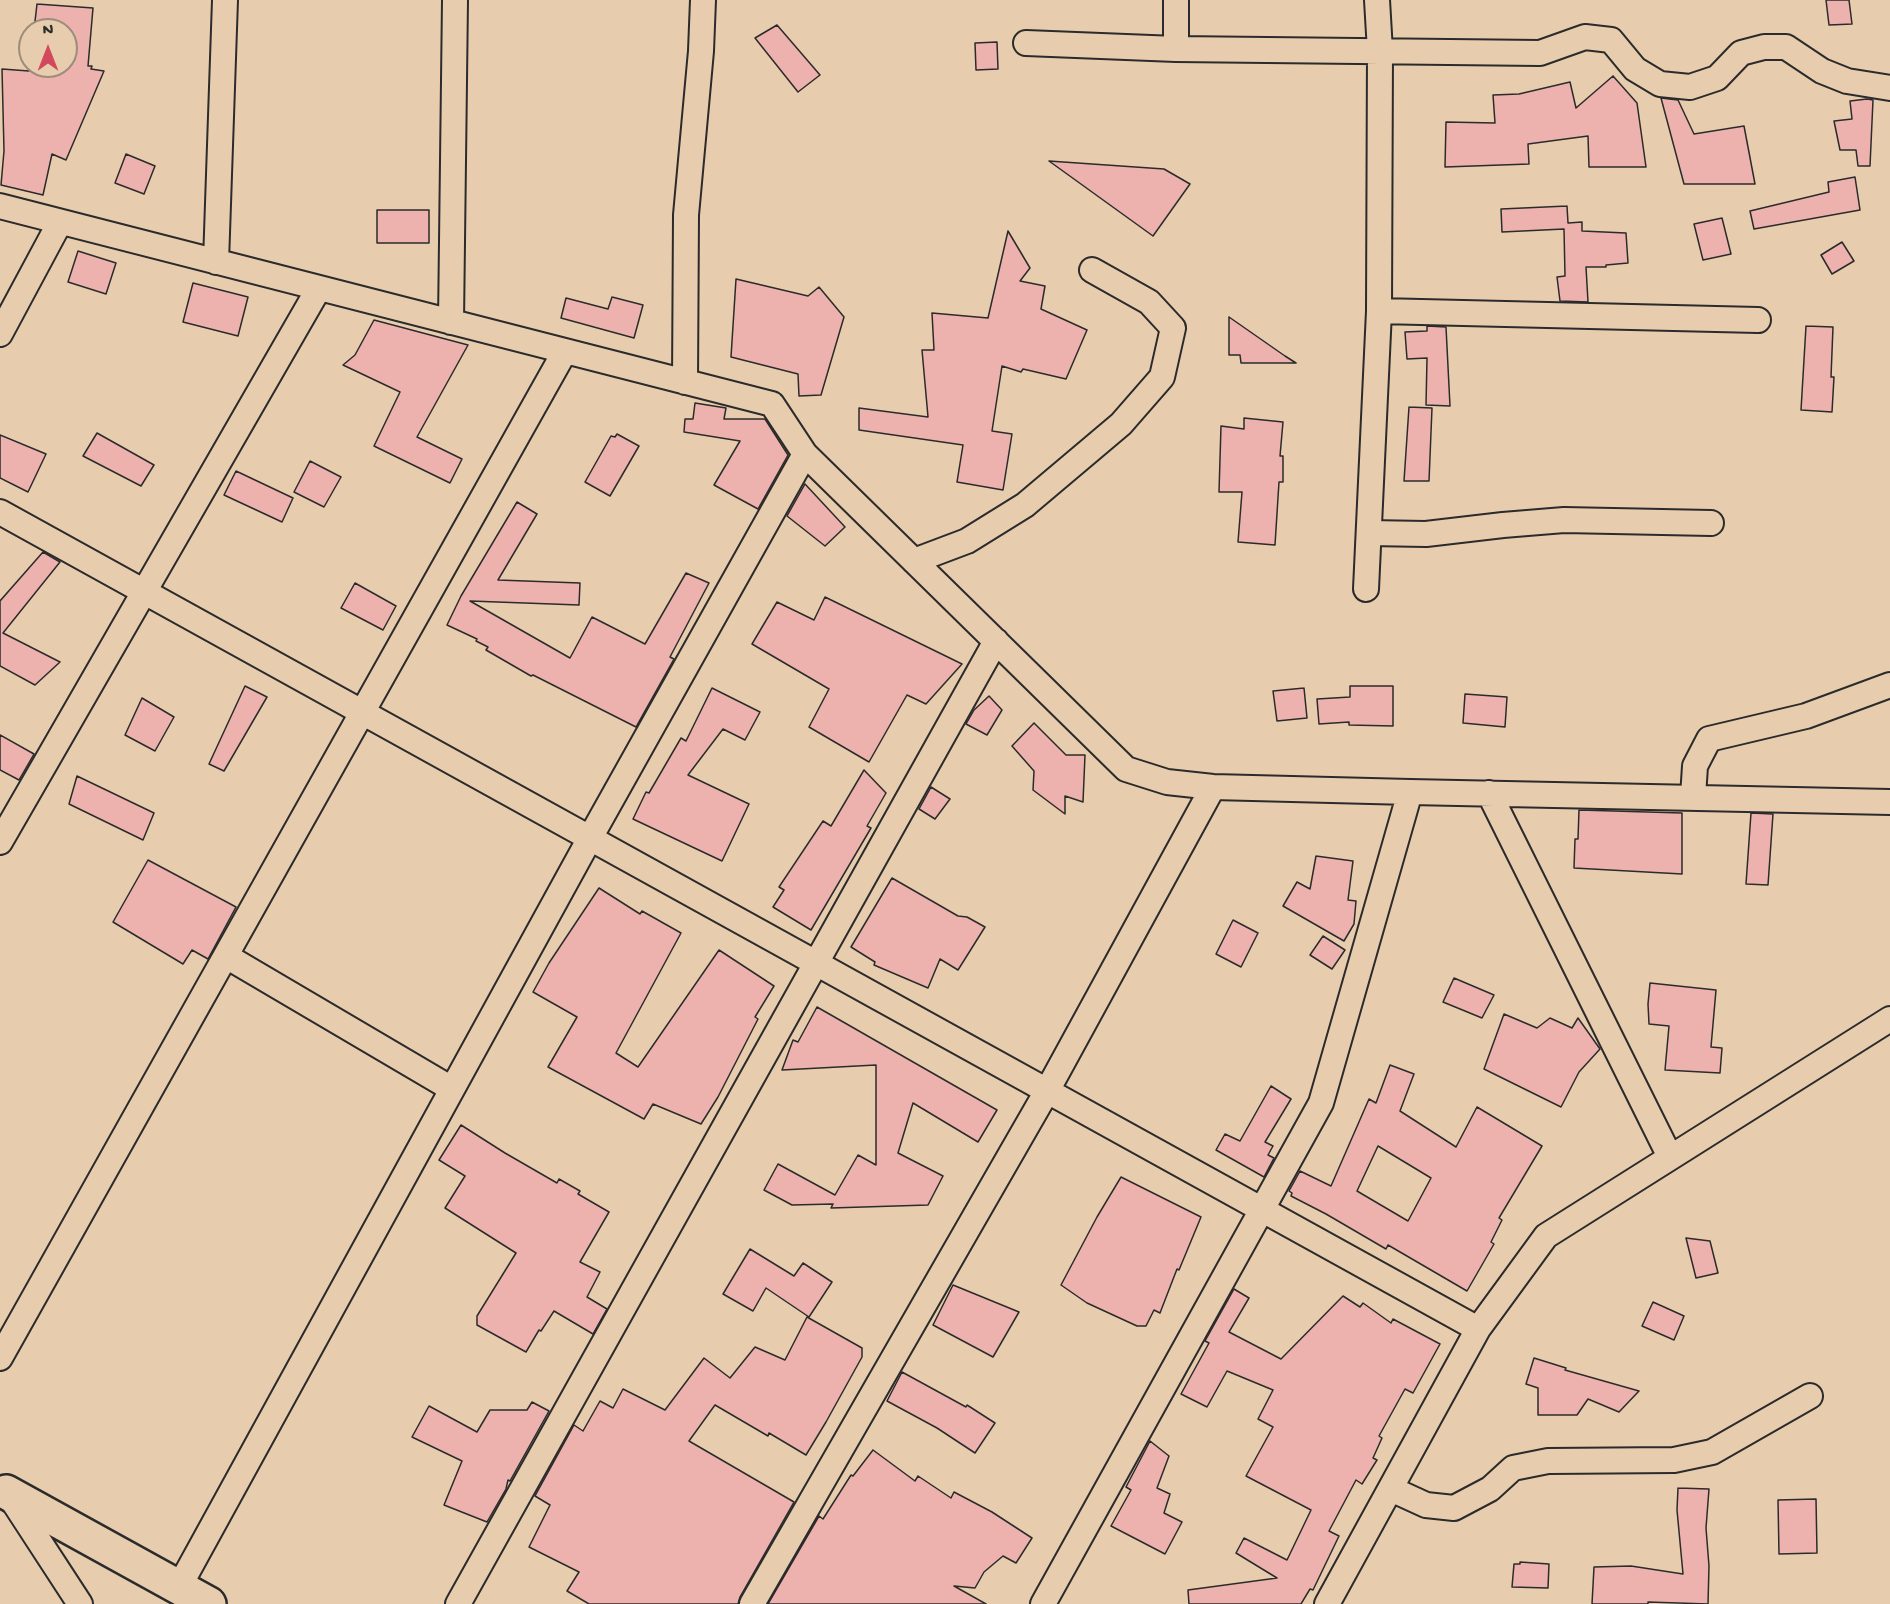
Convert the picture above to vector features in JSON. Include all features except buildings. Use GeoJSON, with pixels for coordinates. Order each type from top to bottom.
{"type":"FeatureCollection","features":[{"type":"Feature","properties":{"kind":"street"},"geometry":{"type":"LineString","coordinates":[[216,262],[225,0]]}},
{"type":"Feature","properties":{"kind":"street"},"geometry":{"type":"LineString","coordinates":[[451,322],[455,0]]}},
{"type":"Feature","properties":{"kind":"street"},"geometry":{"type":"LineString","coordinates":[[685,382],[686,215],[701,51],[703,0]]}},
{"type":"Feature","properties":{"kind":"street"},"geometry":{"type":"LineString","coordinates":[[1176,0],[1176,49]]}},
{"type":"Feature","properties":{"kind":"street"},"geometry":{"type":"LineString","coordinates":[[1366,589],[1379,311],[1380,51],[1377,0]]}},
{"type":"Feature","properties":{"kind":"street"},"geometry":{"type":"LineString","coordinates":[[1026,43],[1176,49],[1540,53],[1585,36],[1611,40],[1635,69],[1660,84],[1690,87],[1717,78],[1741,53],[1764,47],[1786,47],[1830,75],[1847,81],[1890,88]]}},
{"type":"Feature","properties":{"kind":"street"},"geometry":{"type":"LineString","coordinates":[[0,206],[772,404],[805,454],[1126,769],[1167,782],[1213,787],[1890,802]]}},
{"type":"Feature","properties":{"kind":"street"},"geometry":{"type":"LineString","coordinates":[[0,334],[60,222]]}},
{"type":"Feature","properties":{"kind":"street"},"geometry":{"type":"LineString","coordinates":[[914,561],[967,541],[1025,505],[1121,424],[1162,377],[1173,328],[1149,302],[1092,270]]}},
{"type":"Feature","properties":{"kind":"street"},"geometry":{"type":"LineString","coordinates":[[0,842],[319,288]]}},
{"type":"Feature","properties":{"kind":"street"},"geometry":{"type":"LineString","coordinates":[[1379,311],[1758,320]]}},
{"type":"Feature","properties":{"kind":"street"},"geometry":{"type":"LineString","coordinates":[[0,1358],[565,351]]}},
{"type":"Feature","properties":{"kind":"street"},"geometry":{"type":"LineString","coordinates":[[178,1587],[590,838],[805,454]]}},
{"type":"Feature","properties":{"kind":"street"},"geometry":{"type":"LineString","coordinates":[[0,512],[1478,1329]]}},
{"type":"Feature","properties":{"kind":"street"},"geometry":{"type":"LineString","coordinates":[[1369,533],[1426,534],[1564,520],[1712,523]]}},
{"type":"Feature","properties":{"kind":"street"},"geometry":{"type":"LineString","coordinates":[[458,1604],[996,641]]}},
{"type":"Feature","properties":{"kind":"street"},"geometry":{"type":"LineString","coordinates":[[1693,797],[1695,766],[1709,739],[1806,716],[1890,686]]}},
{"type":"Feature","properties":{"kind":"street"},"geometry":{"type":"LineString","coordinates":[[752,1604],[1047,1091],[1213,787]]}},
{"type":"Feature","properties":{"kind":"street"},"geometry":{"type":"LineString","coordinates":[[1042,1604],[1321,1103],[1410,792]]}},
{"type":"Feature","properties":{"kind":"street"},"geometry":{"type":"LineString","coordinates":[[1490,793],[1670,1157]]}},
{"type":"Feature","properties":{"kind":"street"},"geometry":{"type":"LineString","coordinates":[[226,956],[452,1089]]}},
{"type":"Feature","properties":{"kind":"street"},"geometry":{"type":"LineString","coordinates":[[1327,1604],[1478,1329],[1546,1236],[1890,1019]]}},
{"type":"Feature","properties":{"kind":"street"},"geometry":{"type":"LineString","coordinates":[[1391,1488],[1426,1505],[1454,1508],[1490,1490],[1513,1468],[1548,1461],[1674,1460],[1712,1452],[1810,1396]]}},
{"type":"Feature","properties":{"kind":"street"},"geometry":{"type":"LineString","coordinates":[[3,1487],[209,1604]]}},
{"type":"Feature","properties":{"kind":"street"},"geometry":{"type":"LineString","coordinates":[[3,1487],[70,1601]]}}]}
